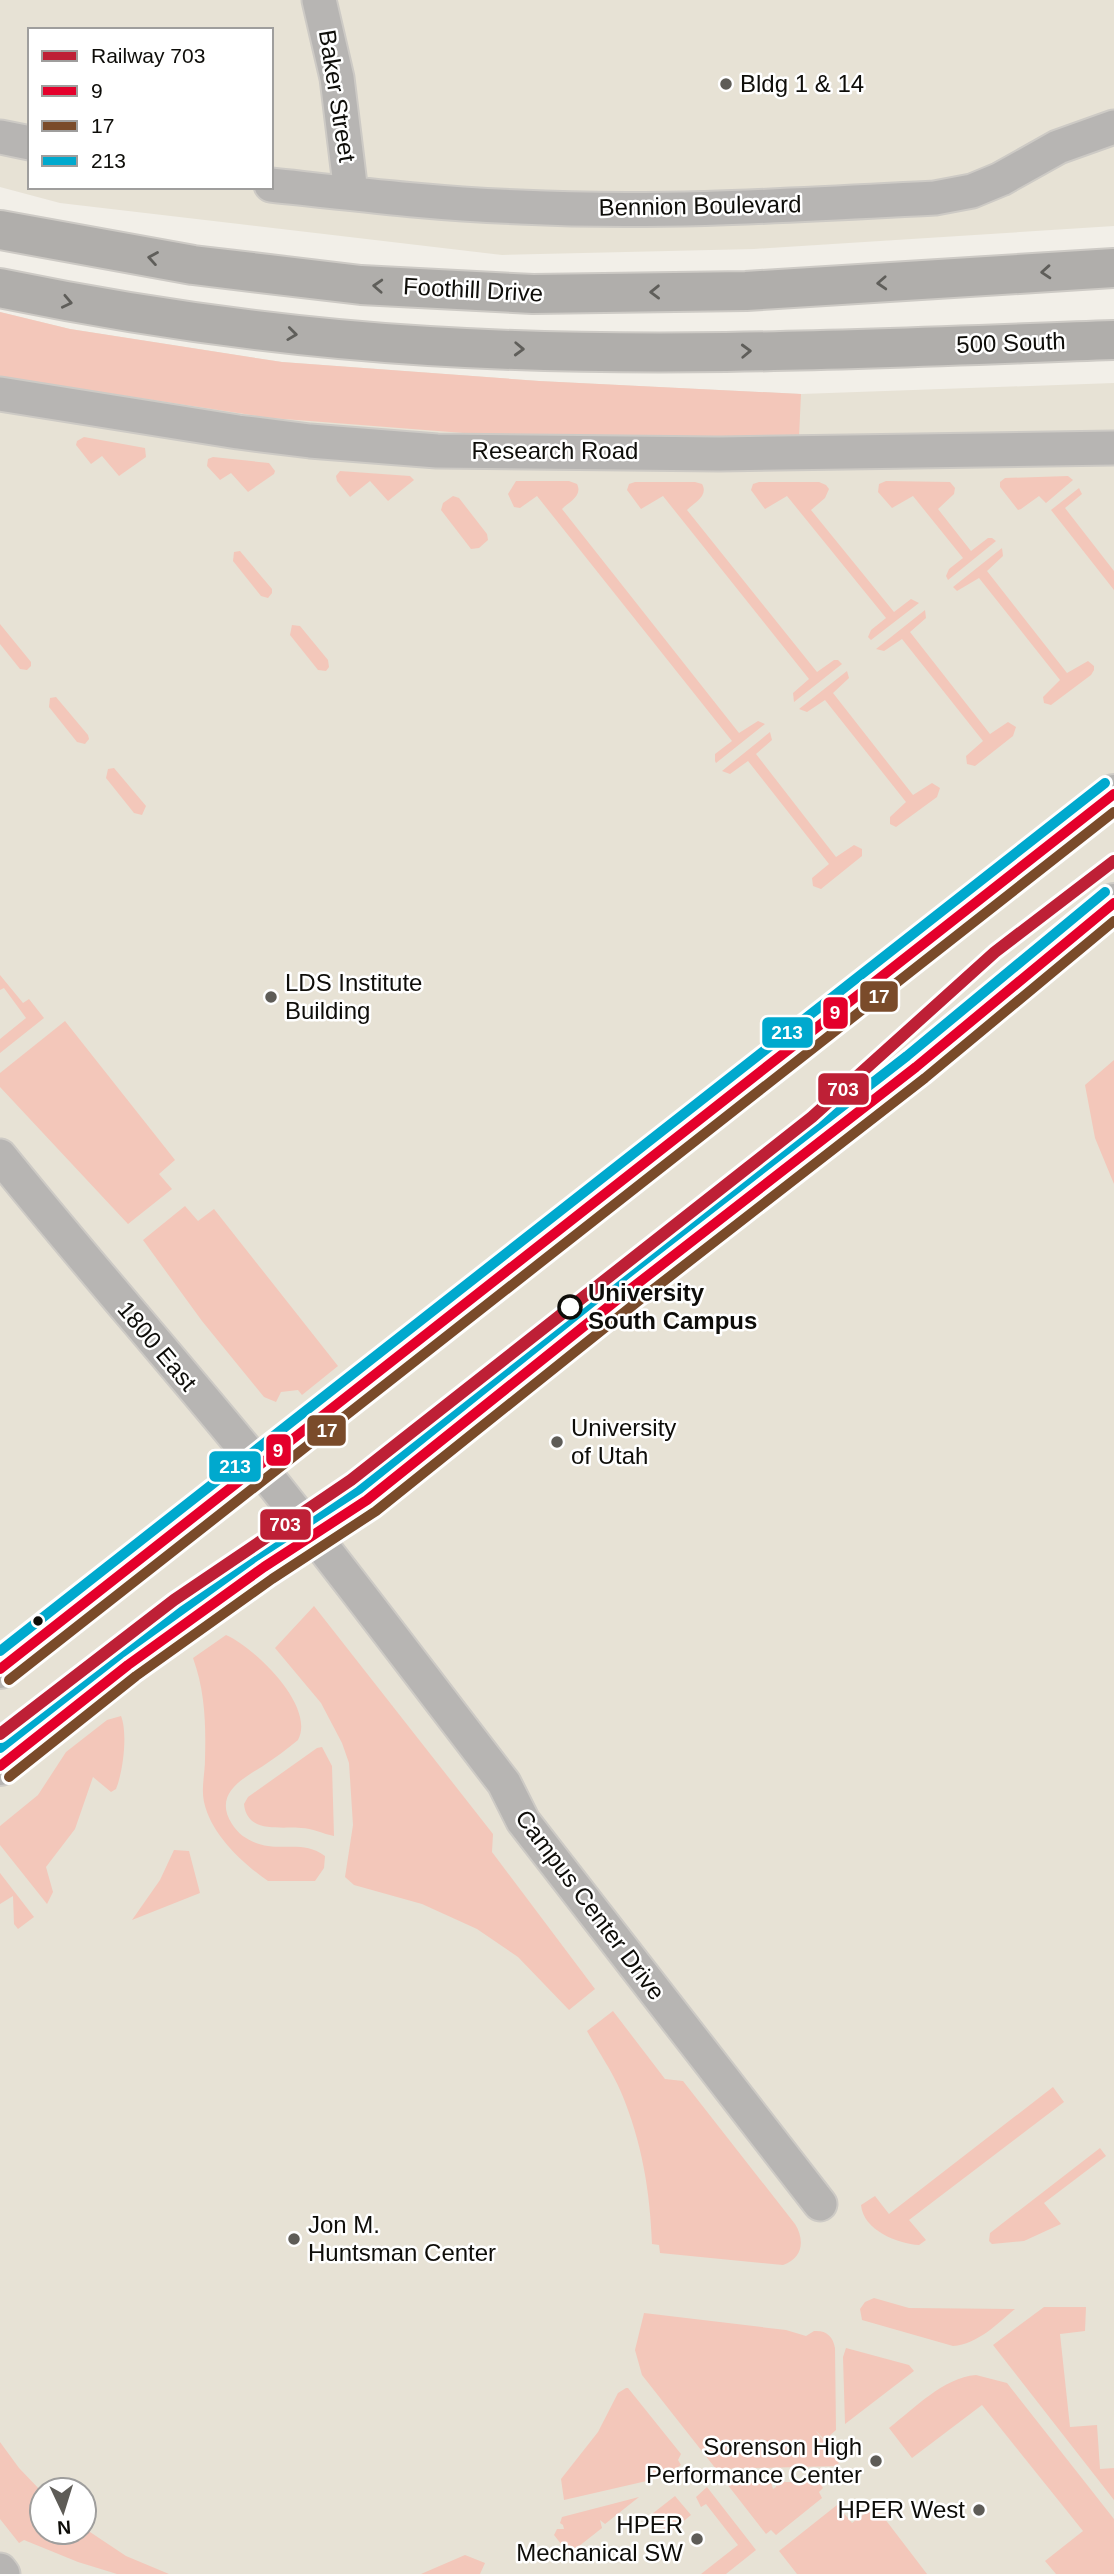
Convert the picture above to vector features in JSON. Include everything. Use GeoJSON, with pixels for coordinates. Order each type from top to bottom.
{"type":"FeatureCollection","features":[{"type":"Feature","properties":{"kind":"main road","name":"Foothill Drive"},"geometry":{"type":"LineString","coordinates":[[0,230],[193,265],[361,285],[533,294],[746,290],[1114,268]]}},
{"type":"Feature","properties":{"kind":"main road","name":"500 South"},"geometry":{"type":"LineString","coordinates":[[0,288],[196,322],[312,337],[429,346],[702,352],[1114,340]]}},
{"type":"Feature","properties":{"kind":"street","name":"Baker Street"},"geometry":{"type":"LineString","coordinates":[[319,0],[337,78],[351,194]]}},
{"type":"Feature","properties":{"kind":"street","name":"Bennion Boulevard"},"geometry":{"type":"LineString","coordinates":[[273,185],[521,208],[644,209],[935,198],[972,191],[1001,179],[1058,147],[1114,127]]}},
{"type":"Feature","properties":{"kind":"street"},"geometry":{"type":"LineString","coordinates":[[0,137],[28,143]]}},
{"type":"Feature","properties":{"kind":"street","name":"Research Road"},"geometry":{"type":"LineString","coordinates":[[0,394],[238,432],[437,451],[719,454],[1114,448]]}},
{"type":"Feature","properties":{"kind":"street"},"geometry":{"type":"LineString","coordinates":[[0,1669],[1114,794]]}},
{"type":"Feature","properties":{"kind":"street"},"geometry":{"type":"LineString","coordinates":[[0,1766],[128,1665],[264,1567],[367,1500],[628,1291],[916,1067],[1114,904]]}},
{"type":"Feature","properties":{"kind":"street","name":"1800 East"},"geometry":{"type":"LineString","coordinates":[[0,1156],[90,1268],[259,1467],[313,1536]]}},
{"type":"Feature","properties":{"kind":"street","name":"Campus Center Drive"},"geometry":{"type":"LineString","coordinates":[[313,1536],[504,1783],[523,1821],[820,2204]]}},
{"type":"Feature","properties":{"kind":"street"},"geometry":{"type":"LineString","coordinates":[[0,2570],[3,2574]]}},
{"type":"Feature","properties":{"kind":"shaded area"},"geometry":{"type":"Polygon","coordinates":[[[0,0],[1114,0],[1114,226],[754,249],[502,255],[60,203],[0,187],[0,0]]]}},
{"type":"Feature","properties":{"kind":"shaded area","name":"University of Utah"},"geometry":{"type":"Polygon","coordinates":[[[0,312],[70,329],[282,362],[539,381],[801,394],[1114,383],[1114,2574],[0,2574],[0,312]]]}},
{"type":"Feature","properties":{"kind":"shaded area"},"geometry":{"type":"Polygon","coordinates":[[[0,312],[70,329],[282,362],[539,381],[801,394],[799,437],[489,435],[271,418],[29,381],[0,381],[0,312]]]}},
{"type":"Feature","properties":{"kind":"shaded area"},"geometry":{"type":"Polygon","coordinates":[[[84,437],[145,448],[146,457],[119,476],[102,456],[91,464],[76,445],[77,441],[84,437]]]}},
{"type":"Feature","properties":{"kind":"shaded area"},"geometry":{"type":"Polygon","coordinates":[[[213,457],[269,463],[275,471],[248,492],[231,473],[220,480],[207,466],[208,459],[213,457]]]}},
{"type":"Feature","properties":{"kind":"shaded area"},"geometry":{"type":"Polygon","coordinates":[[[340,471],[410,476],[414,480],[388,501],[370,481],[350,497],[337,481],[336,476],[340,471]]]}},
{"type":"Feature","properties":{"kind":"shaded area"},"geometry":{"type":"Polygon","coordinates":[[[1068,476],[1073,480],[1046,503],[1039,496],[1018,510],[1000,487],[1000,482],[1005,478],[1068,476]]]}},
{"type":"Feature","properties":{"kind":"shaded area"},"geometry":{"type":"Polygon","coordinates":[[[516,481],[569,481],[577,484],[577,495],[562,509],[739,733],[758,721],[765,724],[716,763],[715,754],[732,741],[537,496],[520,508],[514,507],[508,494],[516,481]]]}},
{"type":"Feature","properties":{"kind":"shaded area"},"geometry":{"type":"Polygon","coordinates":[[[886,481],[950,482],[955,488],[954,494],[938,509],[971,551],[988,538],[996,541],[948,580],[946,576],[949,569],[963,558],[913,496],[892,508],[878,492],[879,484],[886,481]]]}},
{"type":"Feature","properties":{"kind":"shaded area"},"geometry":{"type":"Polygon","coordinates":[[[819,482],[826,485],[829,489],[825,498],[811,510],[894,612],[911,599],[919,603],[871,640],[868,637],[871,630],[886,618],[787,496],[765,509],[751,490],[753,484],[819,482]]]}},
{"type":"Feature","properties":{"kind":"shaded area"},"geometry":{"type":"Polygon","coordinates":[[[629,484],[702,484],[702,496],[687,510],[817,672],[834,660],[842,664],[794,702],[793,693],[809,679],[663,496],[641,509],[627,490],[629,484]]]}},
{"type":"Feature","properties":{"kind":"shaded area"},"geometry":{"type":"Polygon","coordinates":[[[1079,488],[1082,494],[1065,508],[1114,571],[1114,590],[1051,510],[1079,488]]]}},
{"type":"Feature","properties":{"kind":"shaded area"},"geometry":{"type":"Polygon","coordinates":[[[453,496],[459,498],[487,534],[488,540],[479,548],[471,549],[441,510],[443,503],[453,496]]]}},
{"type":"Feature","properties":{"kind":"shaded area"},"geometry":{"type":"Polygon","coordinates":[[[1002,548],[1003,556],[987,571],[1067,673],[1088,661],[1094,666],[1091,675],[1051,705],[1044,703],[1043,697],[1060,680],[979,578],[957,591],[953,587],[1002,548]]]}},
{"type":"Feature","properties":{"kind":"shaded area"},"geometry":{"type":"Polygon","coordinates":[[[240,551],[272,589],[268,598],[261,596],[233,561],[234,552],[240,551]]]}},
{"type":"Feature","properties":{"kind":"shaded area"},"geometry":{"type":"Polygon","coordinates":[[[925,610],[926,618],[910,632],[990,734],[1008,722],[1016,727],[1013,736],[975,766],[967,764],[966,756],[983,741],[902,639],[884,651],[876,649],[925,610]]]}},
{"type":"Feature","properties":{"kind":"shaded area"},"geometry":{"type":"Polygon","coordinates":[[[0,624],[31,662],[27,670],[20,669],[0,644],[0,624]]]}},
{"type":"Feature","properties":{"kind":"shaded area"},"geometry":{"type":"Polygon","coordinates":[[[292,625],[300,626],[328,660],[329,667],[326,671],[318,670],[290,635],[292,625]]]}},
{"type":"Feature","properties":{"kind":"shaded area"},"geometry":{"type":"Polygon","coordinates":[[[847,671],[849,678],[833,693],[913,795],[932,783],[940,788],[937,797],[896,827],[890,824],[890,817],[906,802],[825,700],[807,712],[799,709],[847,671]]]}},
{"type":"Feature","properties":{"kind":"shaded area"},"geometry":{"type":"Polygon","coordinates":[[[56,697],[88,735],[89,739],[85,744],[77,742],[49,707],[50,698],[56,697]]]}},
{"type":"Feature","properties":{"kind":"shaded area"},"geometry":{"type":"Polygon","coordinates":[[[770,732],[772,740],[756,754],[836,857],[854,845],[862,849],[862,856],[821,889],[813,886],[812,878],[829,864],[748,761],[730,774],[722,771],[770,732]]]}},
{"type":"Feature","properties":{"kind":"shaded area"},"geometry":{"type":"Polygon","coordinates":[[[114,768],[146,806],[142,815],[134,813],[106,778],[108,769],[114,768]]]}},
{"type":"Feature","properties":{"kind":"shaded area"},"geometry":{"type":"Polygon","coordinates":[[[0,975],[23,1003],[29,999],[44,1018],[0,1053],[0,1039],[26,1018],[4,988],[0,990],[0,975]]]}},
{"type":"Feature","properties":{"kind":"shaded area"},"geometry":{"type":"Polygon","coordinates":[[[65,1021],[175,1160],[159,1174],[172,1189],[128,1224],[0,1087],[0,1073],[65,1021]]]}},
{"type":"Feature","properties":{"kind":"shaded area"},"geometry":{"type":"Polygon","coordinates":[[[1114,1060],[1114,1184],[1095,1138],[1085,1085],[1114,1060]]]}},
{"type":"Feature","properties":{"kind":"shaded area"},"geometry":{"type":"Polygon","coordinates":[[[185,1206],[198,1221],[214,1209],[338,1366],[302,1395],[298,1390],[281,1392],[276,1402],[264,1397],[202,1321],[143,1240],[185,1206]]]}},
{"type":"Feature","properties":{"kind":"shaded area"},"geometry":{"type":"Polygon","coordinates":[[[314,1606],[493,1834],[492,1852],[595,1989],[569,2010],[518,1957],[477,1929],[422,1904],[354,1885],[345,1877],[353,1825],[349,1763],[342,1743],[321,1703],[275,1648],[314,1606]]]}},
{"type":"Feature","properties":{"kind":"shaded area"},"geometry":{"type":"Polygon","coordinates":[[[226,1635],[252,1652],[279,1679],[291,1695],[301,1726],[298,1740],[232,1789],[226,1804],[227,1813],[235,1829],[253,1842],[268,1846],[304,1847],[325,1856],[324,1868],[315,1881],[268,1881],[229,1847],[208,1814],[203,1791],[204,1708],[193,1658],[226,1635]]]}},
{"type":"Feature","properties":{"kind":"shaded area"},"geometry":{"type":"Polygon","coordinates":[[[121,1716],[124,1752],[116,1789],[111,1792],[93,1777],[75,1829],[46,1867],[53,1892],[47,1904],[0,1845],[0,1826],[38,1795],[66,1752],[107,1720],[121,1716]]]}},
{"type":"Feature","properties":{"kind":"shaded area"},"geometry":{"type":"Polygon","coordinates":[[[322,1747],[332,1766],[334,1836],[305,1828],[266,1826],[251,1820],[246,1814],[244,1804],[248,1797],[322,1747]]]}},
{"type":"Feature","properties":{"kind":"shaded area"},"geometry":{"type":"Polygon","coordinates":[[[174,1850],[189,1851],[200,1893],[132,1920],[160,1880],[174,1850]]]}},
{"type":"Feature","properties":{"kind":"shaded area"},"geometry":{"type":"Polygon","coordinates":[[[0,1873],[34,1917],[18,1929],[14,1924],[13,1896],[0,1904],[0,1873]]]}},
{"type":"Feature","properties":{"kind":"shaded area"},"geometry":{"type":"Polygon","coordinates":[[[613,2011],[665,2079],[683,2081],[795,2224],[801,2242],[798,2253],[790,2262],[783,2265],[660,2253],[659,2245],[652,2244],[647,2186],[640,2148],[617,2084],[587,2031],[613,2011]]]}},
{"type":"Feature","properties":{"kind":"shaded area"},"geometry":{"type":"Polygon","coordinates":[[[1053,2087],[1064,2102],[909,2220],[926,2240],[919,2245],[901,2242],[883,2234],[868,2222],[861,2205],[875,2196],[889,2214],[1053,2087]]]}},
{"type":"Feature","properties":{"kind":"shaded area"},"geometry":{"type":"Polygon","coordinates":[[[1100,2148],[1106,2156],[1044,2203],[1061,2224],[1024,2241],[992,2244],[989,2241],[990,2233],[1100,2148]]]}},
{"type":"Feature","properties":{"kind":"shaded area"},"geometry":{"type":"Polygon","coordinates":[[[874,2298],[909,2308],[1015,2309],[979,2337],[953,2346],[862,2320],[860,2309],[865,2302],[874,2298]]]}},
{"type":"Feature","properties":{"kind":"shaded area"},"geometry":{"type":"Polygon","coordinates":[[[1044,2307],[1086,2307],[1085,2331],[1060,2334],[1070,2427],[1097,2425],[1100,2469],[1114,2468],[1114,2500],[993,2345],[1044,2307]]]}},
{"type":"Feature","properties":{"kind":"shaded area"},"geometry":{"type":"Polygon","coordinates":[[[644,2313],[786,2330],[806,2336],[814,2331],[828,2335],[835,2348],[836,2430],[825,2440],[815,2430],[840,2461],[840,2466],[716,2469],[642,2375],[635,2350],[644,2313]]]}},
{"type":"Feature","properties":{"kind":"shaded area"},"geometry":{"type":"Polygon","coordinates":[[[846,2348],[909,2365],[914,2371],[845,2424],[843,2357],[846,2348]]]}},
{"type":"Feature","properties":{"kind":"shaded area"},"geometry":{"type":"Polygon","coordinates":[[[976,2375],[1007,2383],[1114,2519],[1114,2574],[1056,2574],[1045,2561],[1083,2531],[982,2405],[912,2458],[889,2428],[941,2388],[964,2377],[976,2375]]]}},
{"type":"Feature","properties":{"kind":"shaded area"},"geometry":{"type":"Polygon","coordinates":[[[626,2388],[681,2454],[678,2460],[681,2465],[664,2477],[564,2500],[561,2479],[598,2432],[618,2393],[626,2388]]]}},
{"type":"Feature","properties":{"kind":"shaded area"},"geometry":{"type":"Polygon","coordinates":[[[0,2442],[28,2477],[28,2542],[24,2540],[19,2543],[0,2519],[0,2442]]]}},
{"type":"Feature","properties":{"kind":"shaded area"},"geometry":{"type":"Polygon","coordinates":[[[771,2482],[773,2489],[776,2482],[819,2482],[823,2488],[819,2492],[822,2498],[776,2535],[771,2530],[766,2534],[727,2484],[771,2482]]]}},
{"type":"Feature","properties":{"kind":"shaded area"},"geometry":{"type":"Polygon","coordinates":[[[707,2487],[756,2550],[726,2574],[701,2574],[738,2545],[706,2504],[701,2507],[696,2497],[707,2487]]]}},
{"type":"Feature","properties":{"kind":"shaded area"},"geometry":{"type":"Polygon","coordinates":[[[675,2496],[691,2515],[668,2534],[652,2514],[675,2496]]]}},
{"type":"Feature","properties":{"kind":"shaded area"},"geometry":{"type":"Polygon","coordinates":[[[639,2497],[605,2524],[600,2520],[602,2528],[569,2554],[554,2535],[557,2529],[564,2529],[560,2523],[562,2517],[639,2497]]]}},
{"type":"Feature","properties":{"kind":"shaded area"},"geometry":{"type":"Polygon","coordinates":[[[837,2505],[852,2523],[875,2506],[927,2574],[797,2574],[779,2551],[837,2505]]]}},
{"type":"Feature","properties":{"kind":"shaded area"},"geometry":{"type":"Polygon","coordinates":[[[98,2537],[126,2556],[169,2574],[117,2574],[39,2546],[98,2546],[98,2537]]]}},
{"type":"Feature","properties":{"kind":"shaded area"},"geometry":{"type":"Polygon","coordinates":[[[465,2555],[485,2563],[480,2574],[421,2574],[465,2555]]]}},
{"type":"Feature","properties":{"kind":"rail line","name":"703"},"geometry":{"type":"LineString","coordinates":[[0,1734],[174,1600],[351,1480],[812,1117],[995,952],[1114,861]]}},
{"type":"Feature","properties":{"kind":"transit line","name":"213"},"geometry":{"type":"LineString","coordinates":[[0,1651],[1105,783]]}},
{"type":"Feature","properties":{"kind":"transit line","name":"9"},"geometry":{"type":"LineString","coordinates":[[0,1669],[1114,794]]}},
{"type":"Feature","properties":{"kind":"transit line","name":"17"},"geometry":{"type":"LineString","coordinates":[[9,1680],[1114,812]]}},
{"type":"Feature","properties":{"kind":"transit line","name":"213"},"geometry":{"type":"LineString","coordinates":[[0,1748],[120,1654],[256,1556],[359,1489],[619,1280],[907,1056],[1105,892]]}},
{"type":"Feature","properties":{"kind":"transit line","name":"9"},"geometry":{"type":"LineString","coordinates":[[0,1766],[128,1665],[264,1567],[367,1500],[628,1291],[916,1067],[1114,903]]}},
{"type":"Feature","properties":{"kind":"transit line","name":"17"},"geometry":{"type":"LineString","coordinates":[[9,1777],[136,1676],[272,1579],[376,1511],[637,1302],[925,1078],[1114,921]]}},
{"type":"Feature","properties":{"kind":"place","name":"Bldg 1 & 14"},"geometry":{"type":"Point","coordinates":[726,84]}},
{"type":"Feature","properties":{"kind":"place","name":"LDS Institute Building"},"geometry":{"type":"Point","coordinates":[271,997]}},
{"type":"Feature","properties":{"kind":"place","name":"University South Campus"},"geometry":{"type":"Point","coordinates":[570,1307]}},
{"type":"Feature","properties":{"kind":"place","name":"University of Utah"},"geometry":{"type":"Point","coordinates":[557,1442]}},
{"type":"Feature","properties":{"kind":"place","name":"Jon M. Huntsman Center"},"geometry":{"type":"Point","coordinates":[294,2239]}},
{"type":"Feature","properties":{"kind":"place","name":"Sorenson High Performance Center"},"geometry":{"type":"Point","coordinates":[876,2461]}},
{"type":"Feature","properties":{"kind":"place","name":"HPER West"},"geometry":{"type":"Point","coordinates":[979,2510]}},
{"type":"Feature","properties":{"kind":"place","name":"HPER Mechanical SW"},"geometry":{"type":"Point","coordinates":[697,2539]}}]}
